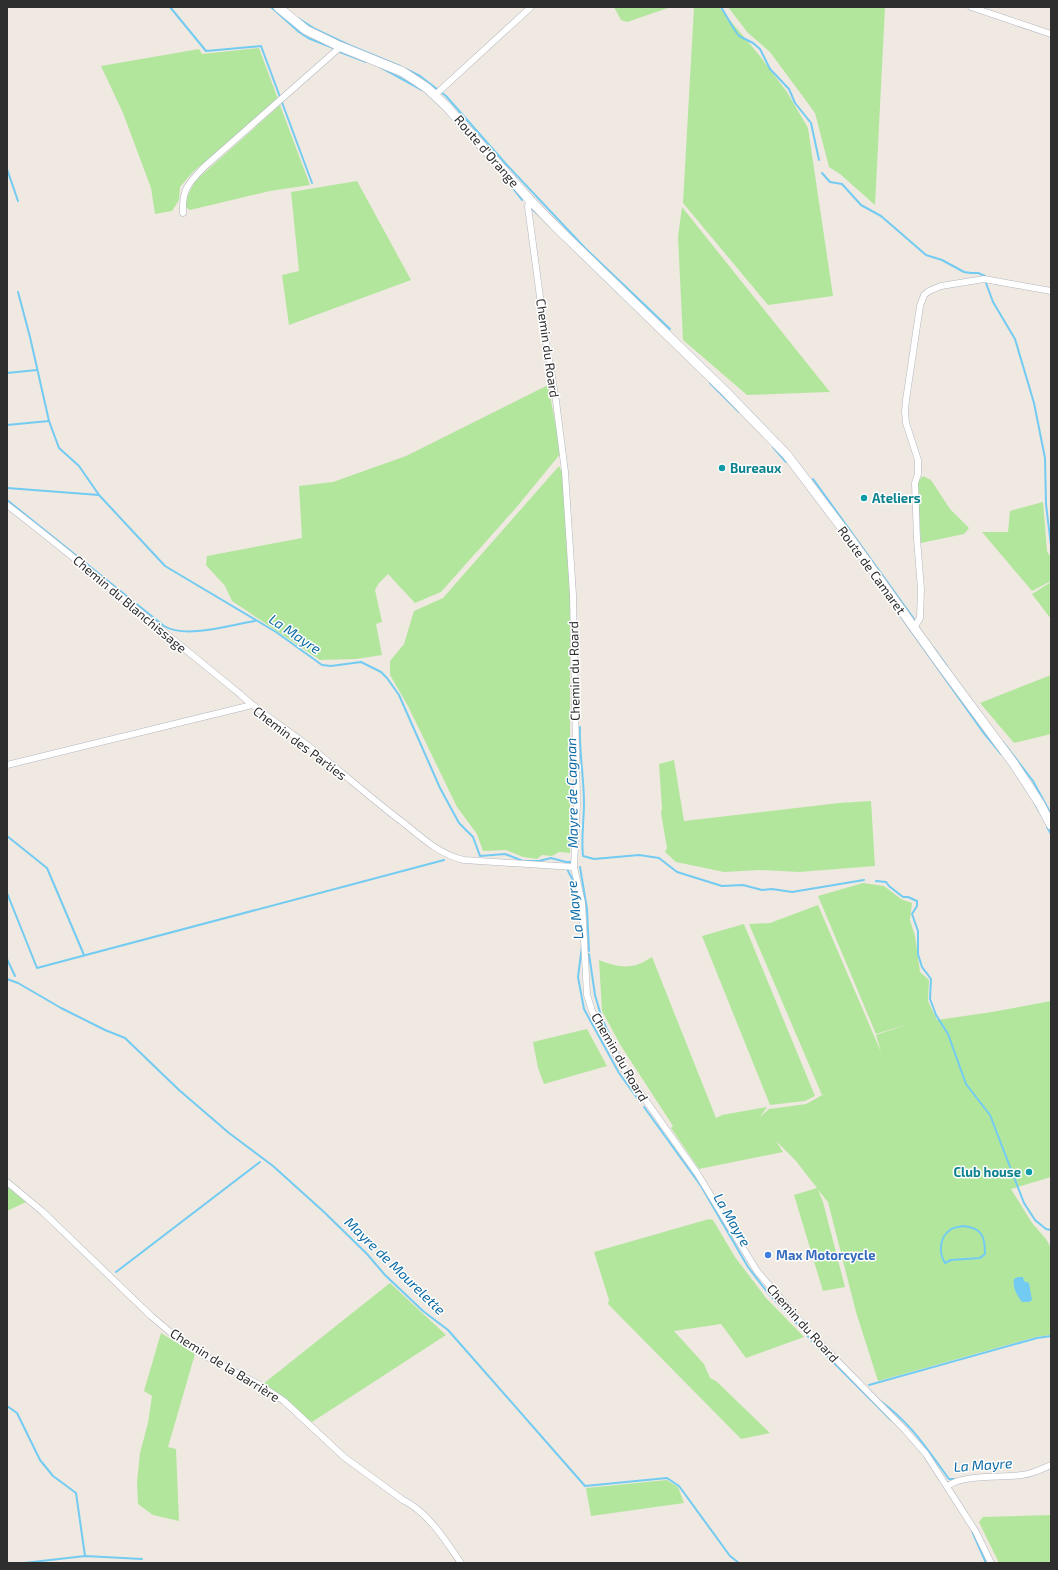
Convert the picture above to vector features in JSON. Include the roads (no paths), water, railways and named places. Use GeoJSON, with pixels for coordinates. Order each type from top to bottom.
{"type":"FeatureCollection","features":[{"type":"Feature","properties":{"kind":"main road","name":"Route d'Orange"},"geometry":{"type":"LineString","coordinates":[[278,7],[306,30],[416,79],[435,96],[485,147],[529,199],[668,335]]}},
{"type":"Feature","properties":{"kind":"main road","name":"Route de Camaret"},"geometry":{"type":"LineString","coordinates":[[668,335],[787,455],[852,541],[1027,782],[1051,825]]}},
{"type":"Feature","properties":{"kind":"street"},"geometry":{"type":"LineString","coordinates":[[435,96],[531,7]]}},
{"type":"Feature","properties":{"kind":"street"},"geometry":{"type":"LineString","coordinates":[[971,7],[1051,34]]}},
{"type":"Feature","properties":{"kind":"street"},"geometry":{"type":"LineString","coordinates":[[183,213],[182,198],[190,182],[338,49],[339,46]]}},
{"type":"Feature","properties":{"kind":"street","name":"Chemin du Roard"},"geometry":{"type":"LineString","coordinates":[[529,199],[528,207],[546,342],[564,458],[570,532],[578,804],[574,867],[582,903],[587,995],[592,1011],[625,1071],[697,1173],[757,1272],[813,1336],[904,1429],[926,1454],[948,1486],[976,1532],[991,1563]]}},
{"type":"Feature","properties":{"kind":"street"},"geometry":{"type":"LineString","coordinates":[[914,628],[920,618],[921,589],[915,483],[918,474],[918,460],[906,423],[905,405],[920,306],[924,295],[941,286],[984,279],[1051,291]]}},
{"type":"Feature","properties":{"kind":"street","name":"Chemin du Blanchissage"},"geometry":{"type":"LineString","coordinates":[[7,505],[83,564],[132,607],[252,705]]}},
{"type":"Feature","properties":{"kind":"street","name":"Chemin des Parties"},"geometry":{"type":"LineString","coordinates":[[7,765],[252,705],[303,742],[436,849],[464,860],[574,867]]}},
{"type":"Feature","properties":{"kind":"street","name":"Chemin de la Barrière"},"geometry":{"type":"LineString","coordinates":[[7,1182],[43,1212],[150,1316],[176,1337],[212,1360],[260,1385],[284,1401],[344,1457],[403,1500],[412,1504],[437,1528],[461,1563]]}},
{"type":"Feature","properties":{"kind":"street"},"geometry":{"type":"LineString","coordinates":[[948,1486],[955,1482],[983,1477],[1031,1473],[1051,1465]]}},
{"type":"Feature","properties":{"kind":"water"},"geometry":{"type":"Polygon","coordinates":[[[1023,1277],[1024,1281],[1029,1283],[1032,1300],[1029,1302],[1022,1302],[1015,1291],[1014,1279],[1023,1277]]]}},
{"type":"Feature","properties":{"kind":"waterway"},"geometry":{"type":"LineString","coordinates":[[170,7],[206,51],[261,46],[312,183]]}},
{"type":"Feature","properties":{"kind":"waterway"},"geometry":{"type":"LineString","coordinates":[[271,7],[308,38],[333,48]]}},
{"type":"Feature","properties":{"kind":"waterway"},"geometry":{"type":"LineString","coordinates":[[721,7],[739,36],[753,43],[760,49],[770,69],[789,89],[795,103],[811,123],[819,160]]}},
{"type":"Feature","properties":{"kind":"waterway"},"geometry":{"type":"LineString","coordinates":[[298,18],[315,29],[400,66]]}},
{"type":"Feature","properties":{"kind":"waterway"},"geometry":{"type":"LineString","coordinates":[[340,52],[366,62]]}},
{"type":"Feature","properties":{"kind":"waterway"},"geometry":{"type":"LineString","coordinates":[[380,67],[422,90]]}},
{"type":"Feature","properties":{"kind":"waterway"},"geometry":{"type":"LineString","coordinates":[[406,69],[420,76],[446,96],[506,164],[585,248],[670,329]]}},
{"type":"Feature","properties":{"kind":"waterway"},"geometry":{"type":"LineString","coordinates":[[7,169],[18,201]]}},
{"type":"Feature","properties":{"kind":"waterway"},"geometry":{"type":"LineString","coordinates":[[822,173],[830,182],[842,184],[861,205],[881,216],[926,255],[942,260],[964,272],[978,273],[985,276]]}},
{"type":"Feature","properties":{"kind":"waterway"},"geometry":{"type":"LineString","coordinates":[[505,178],[522,200]]}},
{"type":"Feature","properties":{"kind":"waterway"},"geometry":{"type":"LineString","coordinates":[[532,209],[540,216]]}},
{"type":"Feature","properties":{"kind":"waterway"},"geometry":{"type":"LineString","coordinates":[[986,283],[993,302],[1015,339],[1034,403],[1045,458],[1046,504],[1051,546]]}},
{"type":"Feature","properties":{"kind":"waterway"},"geometry":{"type":"LineString","coordinates":[[18,292],[49,421],[59,448],[79,466],[99,495]]}},
{"type":"Feature","properties":{"kind":"waterway"},"geometry":{"type":"LineString","coordinates":[[7,373],[37,370]]}},
{"type":"Feature","properties":{"kind":"waterway"},"geometry":{"type":"LineString","coordinates":[[710,383],[739,412]]}},
{"type":"Feature","properties":{"kind":"waterway"},"geometry":{"type":"LineString","coordinates":[[7,425],[49,421]]}},
{"type":"Feature","properties":{"kind":"waterway"},"geometry":{"type":"LineString","coordinates":[[773,447],[786,462]]}},
{"type":"Feature","properties":{"kind":"waterway"},"geometry":{"type":"LineString","coordinates":[[813,479],[914,619]]}},
{"type":"Feature","properties":{"kind":"waterway","name":"La Mayre"},"geometry":{"type":"LineString","coordinates":[[7,488],[99,495],[165,566],[276,632],[322,665],[331,666],[361,662],[381,672],[399,695],[440,788],[459,823],[473,837],[480,856],[505,854],[523,861],[539,861],[551,858],[572,862]]}},
{"type":"Feature","properties":{"kind":"waterway"},"geometry":{"type":"LineString","coordinates":[[7,500],[164,626],[173,630],[196,631],[221,628],[255,621]]}},
{"type":"Feature","properties":{"kind":"waterway"},"geometry":{"type":"LineString","coordinates":[[899,614],[983,732],[1001,754]]}},
{"type":"Feature","properties":{"kind":"waterway"},"geometry":{"type":"LineString","coordinates":[[933,647],[947,666]]}},
{"type":"Feature","properties":{"kind":"waterway","name":"Mayre de Cagnan"},"geometry":{"type":"LineString","coordinates":[[580,727],[584,793],[582,843],[583,856],[594,859],[639,855],[659,858],[677,872],[722,886],[743,885],[762,890],[772,889],[792,892],[864,880]]}},
{"type":"Feature","properties":{"kind":"waterway"},"geometry":{"type":"LineString","coordinates":[[1003,742],[1033,781],[1051,814]]}},
{"type":"Feature","properties":{"kind":"waterway"},"geometry":{"type":"LineString","coordinates":[[1034,802],[1039,811]]}},
{"type":"Feature","properties":{"kind":"waterway"},"geometry":{"type":"LineString","coordinates":[[1047,827],[1051,834]]}},
{"type":"Feature","properties":{"kind":"waterway"},"geometry":{"type":"LineString","coordinates":[[7,836],[47,868],[84,955]]}},
{"type":"Feature","properties":{"kind":"waterway"},"geometry":{"type":"LineString","coordinates":[[7,893],[37,968],[444,860]]}},
{"type":"Feature","properties":{"kind":"waterway","name":"La Mayre"},"geometry":{"type":"LineString","coordinates":[[580,867],[587,909],[589,951]]}},
{"type":"Feature","properties":{"kind":"waterway"},"geometry":{"type":"LineString","coordinates":[[567,869],[575,884]]}},
{"type":"Feature","properties":{"kind":"waterway","name":"Mayre de Cagnan"},"geometry":{"type":"LineString","coordinates":[[876,881],[886,882],[903,897],[908,897],[917,901],[917,906],[912,914],[918,931],[918,954],[922,967],[931,979],[930,999],[936,1015],[948,1034],[966,1084],[990,1115],[1024,1203],[1035,1220],[1046,1229],[1051,1230]]}},
{"type":"Feature","properties":{"kind":"waterway"},"geometry":{"type":"LineString","coordinates":[[582,946],[578,977],[584,1009],[619,1073],[640,1102]]}},
{"type":"Feature","properties":{"kind":"waterway","name":"La Mayre"},"geometry":{"type":"LineString","coordinates":[[589,954],[595,995],[602,1019],[621,1059]]}},
{"type":"Feature","properties":{"kind":"waterway"},"geometry":{"type":"LineString","coordinates":[[7,959],[15,976]]}},
{"type":"Feature","properties":{"kind":"waterway","name":"Mayre de Mourelette"},"geometry":{"type":"LineString","coordinates":[[7,979],[18,983],[61,1008],[105,1030],[125,1038],[179,1090],[229,1133],[273,1166],[324,1212],[367,1254],[385,1275],[423,1311],[448,1330],[585,1486],[667,1478],[679,1486],[730,1556],[739,1563]]}},
{"type":"Feature","properties":{"kind":"waterway","name":"La Mayre"},"geometry":{"type":"LineString","coordinates":[[644,1107],[701,1186],[748,1267],[768,1293],[810,1339],[891,1420]]}},
{"type":"Feature","properties":{"kind":"waterway"},"geometry":{"type":"LineString","coordinates":[[116,1272],[260,1162]]}},
{"type":"Feature","properties":{"kind":"waterway"},"geometry":{"type":"LineString","coordinates":[[963,1226],[974,1229],[981,1234],[984,1242],[985,1254],[980,1258],[951,1260],[945,1263],[941,1254],[942,1241],[951,1229],[963,1226]]}},
{"type":"Feature","properties":{"kind":"waterway"},"geometry":{"type":"LineString","coordinates":[[869,1385],[1037,1338],[1051,1336]]}},
{"type":"Feature","properties":{"kind":"waterway","name":"La Mayre"},"geometry":{"type":"LineString","coordinates":[[879,1400],[909,1427],[926,1447],[949,1479],[957,1479]]}},
{"type":"Feature","properties":{"kind":"waterway"},"geometry":{"type":"LineString","coordinates":[[7,1406],[17,1413],[40,1460],[53,1476],[76,1493],[85,1556]]}},
{"type":"Feature","properties":{"kind":"waterway"},"geometry":{"type":"LineString","coordinates":[[972,1531],[986,1563]]}},
{"type":"Feature","properties":{"kind":"waterway"},"geometry":{"type":"LineString","coordinates":[[24,1563],[85,1556],[142,1559]]}},
{"type":"Feature","properties":{"kind":"place","name":"Bureaux"},"geometry":{"type":"Point","coordinates":[722,468]}},
{"type":"Feature","properties":{"kind":"place","name":"Ateliers"},"geometry":{"type":"Point","coordinates":[864,498]}},
{"type":"Feature","properties":{"kind":"place","name":"Club house"},"geometry":{"type":"Point","coordinates":[1029,1172]}},
{"type":"Feature","properties":{"kind":"place","name":"Max Motorcycle"},"geometry":{"type":"Point","coordinates":[768,1255]}}]}
